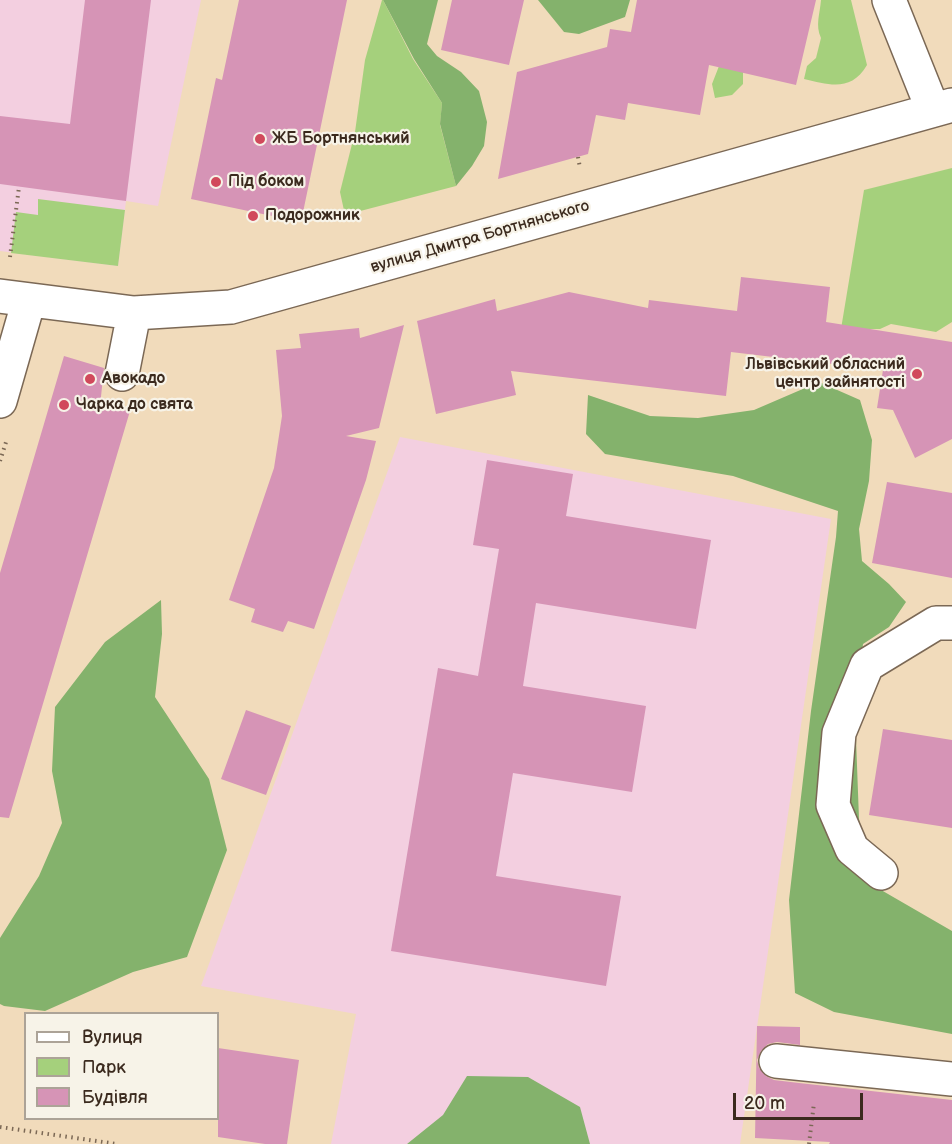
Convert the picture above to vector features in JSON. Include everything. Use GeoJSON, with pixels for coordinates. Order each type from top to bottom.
{"type":"FeatureCollection","features":[{"type":"Feature","properties":{"kind":"street"},"geometry":{"type":"LineString","coordinates":[[889,0],[943,107]]}},
{"type":"Feature","properties":{"kind":"street","name":"вулиця Дмитра Бортнянського"},"geometry":{"type":"LineString","coordinates":[[15,298],[134,314],[231,307],[943,107]]}},
{"type":"Feature","properties":{"kind":"street"},"geometry":{"type":"LineString","coordinates":[[0,401],[15,298]]}},
{"type":"Feature","properties":{"kind":"street"},"geometry":{"type":"LineString","coordinates":[[122,374],[134,314]]}},
{"type":"Feature","properties":{"kind":"street"},"geometry":{"type":"LineString","coordinates":[[881,873],[852,849],[833,805],[839,733],[867,666],[936,623],[952,623]]}},
{"type":"Feature","properties":{"kind":"street"},"geometry":{"type":"LineString","coordinates":[[776,1061],[952,1079]]}},
{"type":"Feature","properties":{"kind":"path"},"geometry":{"type":"LineString","coordinates":[[10,260],[19,187]]}},
{"type":"Feature","properties":{"kind":"path"},"geometry":{"type":"LineString","coordinates":[[0,1127],[117,1144]]}},
{"type":"Feature","properties":{"kind":"shaded area"},"geometry":{"type":"Polygon","coordinates":[[[0,0],[201,0],[158,206],[126,201],[118,266],[0,251],[0,0]]]}},
{"type":"Feature","properties":{"kind":"shaded area"},"geometry":{"type":"Polygon","coordinates":[[[400,437],[831,519],[740,1144],[331,1144],[356,1014],[201,986],[400,437]]]}},
{"type":"Feature","properties":{"kind":"green space"},"geometry":{"type":"Polygon","coordinates":[[[382,0],[413,59],[442,103],[440,125],[456,186],[345,215],[340,192],[355,132],[365,60],[382,0]]]}},
{"type":"Feature","properties":{"kind":"green space"},"geometry":{"type":"Polygon","coordinates":[[[383,0],[438,0],[427,44],[437,56],[461,72],[479,91],[487,122],[484,146],[456,186],[440,124],[442,103],[414,59],[383,0]]]}},
{"type":"Feature","properties":{"kind":"green space"},"geometry":{"type":"Polygon","coordinates":[[[538,0],[630,0],[625,17],[579,34],[564,32],[538,0]]]}},
{"type":"Feature","properties":{"kind":"green space"},"geometry":{"type":"Polygon","coordinates":[[[821,0],[851,0],[867,65],[861,74],[847,83],[831,84],[804,79],[807,66],[816,58],[821,38],[818,24],[821,0]]]}},
{"type":"Feature","properties":{"kind":"green space"},"geometry":{"type":"Polygon","coordinates":[[[743,60],[743,84],[732,95],[715,98],[712,84],[721,61],[743,60]]]}},
{"type":"Feature","properties":{"kind":"green space"},"geometry":{"type":"Polygon","coordinates":[[[952,168],[952,322],[936,332],[891,324],[880,329],[841,329],[864,190],[952,168]]]}},
{"type":"Feature","properties":{"kind":"green space"},"geometry":{"type":"Polygon","coordinates":[[[38,199],[125,210],[118,266],[11,253],[16,212],[38,215],[38,199]]]}},
{"type":"Feature","properties":{"kind":"green space"},"geometry":{"type":"Polygon","coordinates":[[[819,382],[860,400],[872,440],[869,481],[859,529],[862,561],[906,602],[889,627],[863,644],[855,712],[859,819],[869,883],[952,931],[952,1034],[834,1012],[795,993],[789,900],[838,511],[733,476],[605,454],[586,434],[588,395],[650,416],[698,418],[754,410],[819,382]]]}},
{"type":"Feature","properties":{"kind":"green space"},"geometry":{"type":"Polygon","coordinates":[[[161,600],[162,634],[155,697],[209,779],[227,850],[187,957],[133,972],[45,1011],[4,1006],[0,1004],[0,938],[39,876],[62,823],[52,771],[55,707],[105,642],[161,600]]]}},
{"type":"Feature","properties":{"kind":"green space"},"geometry":{"type":"Polygon","coordinates":[[[467,1076],[528,1077],[580,1107],[590,1144],[407,1144],[443,1115],[467,1076]]]}},
{"type":"Feature","properties":{"kind":"building"},"geometry":{"type":"Polygon","coordinates":[[[85,0],[151,0],[126,201],[0,184],[0,116],[70,124],[85,0]]]}},
{"type":"Feature","properties":{"kind":"building","name":"ЖБ Бортнянський"},"geometry":{"type":"Polygon","coordinates":[[[239,0],[347,0],[301,222],[191,199],[216,78],[222,80],[239,0]]]}},
{"type":"Feature","properties":{"kind":"building"},"geometry":{"type":"Polygon","coordinates":[[[452,0],[524,0],[509,65],[441,50],[452,0]]]}},
{"type":"Feature","properties":{"kind":"building"},"geometry":{"type":"Polygon","coordinates":[[[637,0],[816,0],[796,85],[709,65],[700,115],[628,103],[625,120],[596,115],[588,154],[498,179],[517,72],[607,47],[610,29],[631,32],[637,0]]]}},
{"type":"Feature","properties":{"kind":"building"},"geometry":{"type":"Polygon","coordinates":[[[741,277],[830,287],[826,322],[952,342],[952,439],[915,458],[893,410],[877,408],[883,370],[731,352],[726,396],[511,371],[516,395],[436,414],[417,321],[495,299],[497,311],[569,292],[648,308],[649,300],[737,311],[741,277]]]}},
{"type":"Feature","properties":{"kind":"building"},"geometry":{"type":"Polygon","coordinates":[[[404,325],[379,428],[346,436],[376,441],[366,480],[314,629],[288,621],[283,632],[251,622],[255,609],[229,600],[274,468],[282,416],[276,350],[301,348],[299,334],[359,328],[360,338],[404,325]]]}},
{"type":"Feature","properties":{"kind":"building"},"geometry":{"type":"Polygon","coordinates":[[[64,356],[104,368],[100,406],[130,411],[9,818],[0,817],[0,573],[64,356]]]}},
{"type":"Feature","properties":{"kind":"building"},"geometry":{"type":"Polygon","coordinates":[[[487,460],[573,474],[566,516],[711,540],[696,629],[536,603],[523,686],[646,706],[632,792],[513,773],[496,876],[621,896],[606,986],[391,951],[438,668],[478,676],[499,549],[473,545],[487,460]]]}},
{"type":"Feature","properties":{"kind":"building"},"geometry":{"type":"Polygon","coordinates":[[[887,482],[952,493],[952,578],[872,563],[887,482]]]}},
{"type":"Feature","properties":{"kind":"building"},"geometry":{"type":"Polygon","coordinates":[[[246,710],[291,726],[266,795],[221,779],[246,710]]]}},
{"type":"Feature","properties":{"kind":"building"},"geometry":{"type":"Polygon","coordinates":[[[883,729],[952,740],[952,828],[869,815],[883,729]]]}},
{"type":"Feature","properties":{"kind":"building"},"geometry":{"type":"Polygon","coordinates":[[[757,1026],[800,1027],[800,1045],[777,1042],[768,1044],[761,1051],[757,1060],[759,1068],[766,1076],[774,1080],[952,1100],[952,1144],[829,1144],[830,1142],[755,1138],[757,1026]]]}},
{"type":"Feature","properties":{"kind":"building"},"geometry":{"type":"Polygon","coordinates":[[[219,1048],[299,1060],[287,1144],[265,1144],[218,1137],[219,1048]]]}},
{"type":"Feature","properties":{"kind":"place","name":"ЖБ Бортнянський"},"geometry":{"type":"Point","coordinates":[260,139]}},
{"type":"Feature","properties":{"kind":"place","name":"Під боком"},"geometry":{"type":"Point","coordinates":[216,182]}},
{"type":"Feature","properties":{"kind":"place","name":"Подорожник"},"geometry":{"type":"Point","coordinates":[253,216]}},
{"type":"Feature","properties":{"kind":"place","name":"Львівський обласний центр зайнятості"},"geometry":{"type":"Point","coordinates":[917,374]}},
{"type":"Feature","properties":{"kind":"place","name":"Авокадо"},"geometry":{"type":"Point","coordinates":[90,379]}},
{"type":"Feature","properties":{"kind":"place","name":"Чарка до свята"},"geometry":{"type":"Point","coordinates":[64,405]}}]}
